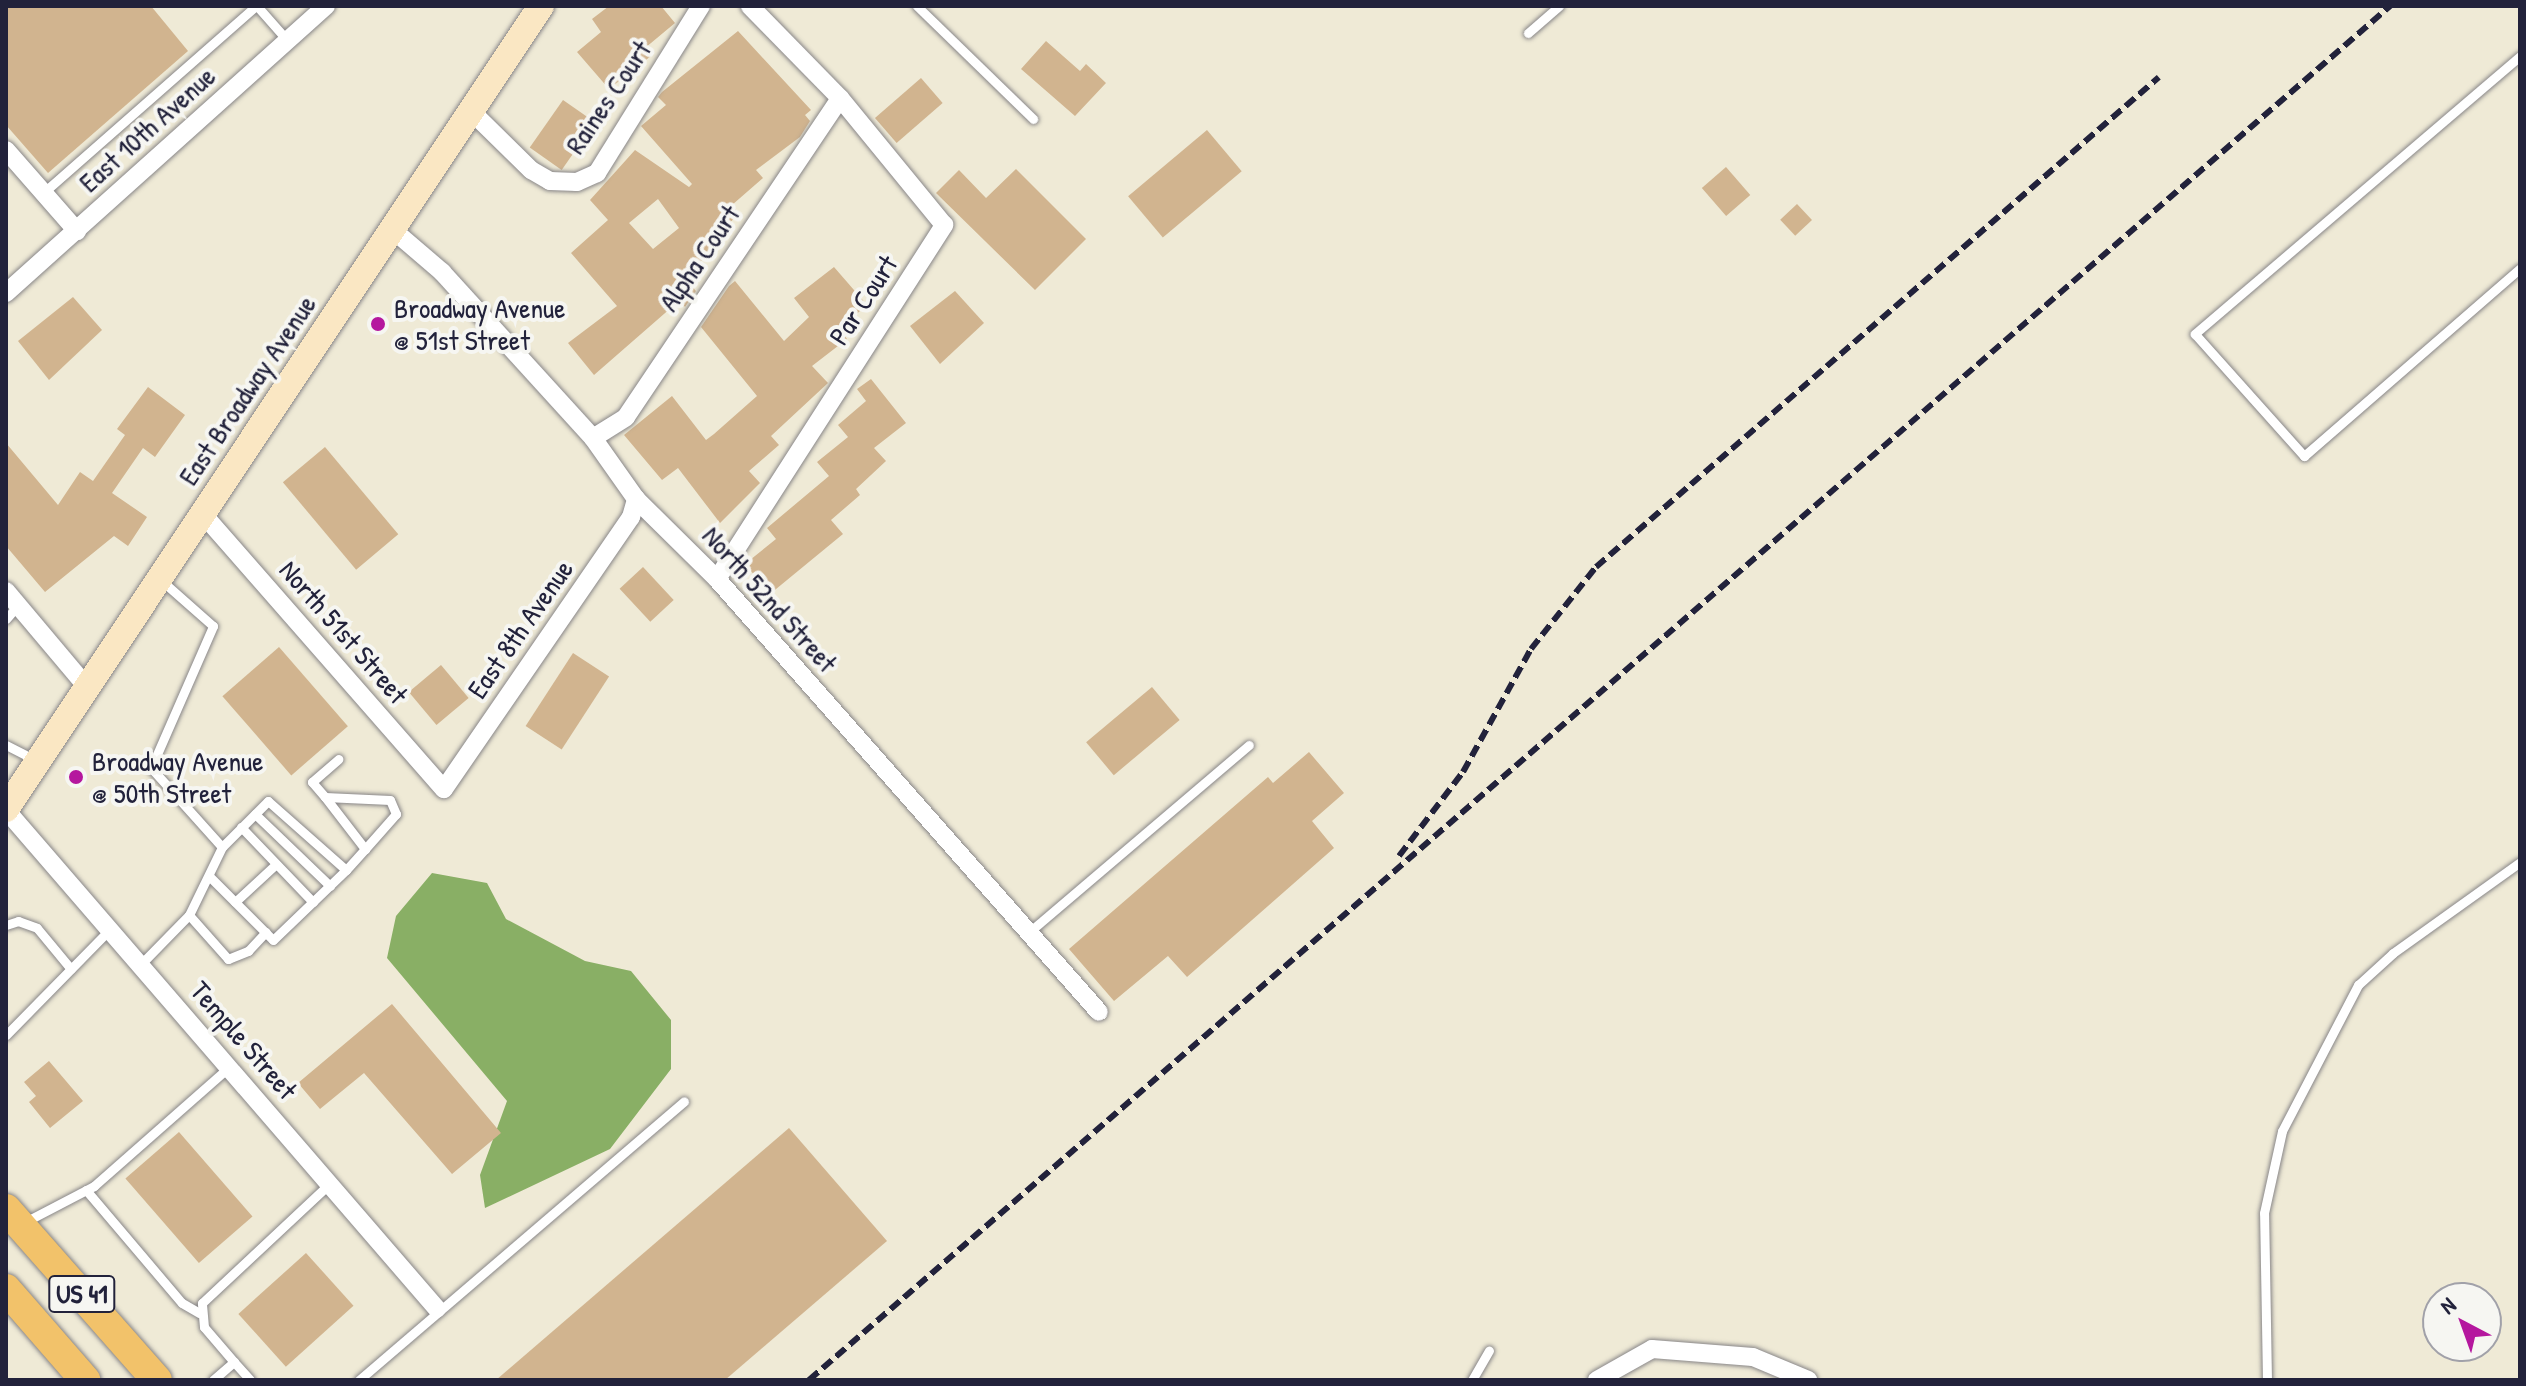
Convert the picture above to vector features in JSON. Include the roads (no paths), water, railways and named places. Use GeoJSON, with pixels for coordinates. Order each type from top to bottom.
{"type":"FeatureCollection","features":[{"type":"Feature","properties":{"kind":"main road","name":"US 41"},"geometry":{"type":"LineString","coordinates":[[13,1217],[157,1380]]}},
{"type":"Feature","properties":{"kind":"main road","name":"US 41"},"geometry":{"type":"LineString","coordinates":[[7,1294],[85,1380]]}},
{"type":"Feature","properties":{"kind":"street","name":"East 10th Avenue"},"geometry":{"type":"LineString","coordinates":[[6,293],[326,6]]}},
{"type":"Feature","properties":{"kind":"street","name":"East Broadway Avenue"},"geometry":{"type":"LineString","coordinates":[[6,810],[541,6]]}},
{"type":"Feature","properties":{"kind":"street","name":"Raines Court"},"geometry":{"type":"LineString","coordinates":[[471,111],[531,170],[550,181],[577,182],[597,173],[701,6]]}},
{"type":"Feature","properties":{"kind":"street","name":"Par Court"},"geometry":{"type":"LineString","coordinates":[[717,579],[944,225],[840,98],[750,6]]}},
{"type":"Feature","properties":{"kind":"street","name":"Alpha Court"},"geometry":{"type":"LineString","coordinates":[[593,438],[626,417],[840,98]]}},
{"type":"Feature","properties":{"kind":"street"},"geometry":{"type":"LineString","coordinates":[[6,150],[77,231]]}},
{"type":"Feature","properties":{"kind":"street","name":"North 52nd Street"},"geometry":{"type":"LineString","coordinates":[[393,230],[442,272],[593,438],[636,499],[717,579],[1099,1012]]}},
{"type":"Feature","properties":{"kind":"street","name":"East 8th Avenue"},"geometry":{"type":"LineString","coordinates":[[444,789],[631,517],[636,499]]}},
{"type":"Feature","properties":{"kind":"street","name":"North 51st Street"},"geometry":{"type":"LineString","coordinates":[[202,513],[444,789]]}},
{"type":"Feature","properties":{"kind":"street"},"geometry":{"type":"LineString","coordinates":[[10,605],[86,686]]}},
{"type":"Feature","properties":{"kind":"street","name":"Temple Street"},"geometry":{"type":"LineString","coordinates":[[6,810],[437,1309]]}},
{"type":"Feature","properties":{"kind":"street"},"geometry":{"type":"LineString","coordinates":[[1597,1380],[1652,1349],[1753,1357],[1808,1380]]}},
{"type":"Feature","properties":{"kind":"lane"},"geometry":{"type":"LineString","coordinates":[[43,193],[256,6],[287,40]]}},
{"type":"Feature","properties":{"kind":"lane"},"geometry":{"type":"LineString","coordinates":[[917,6],[1033,119]]}},
{"type":"Feature","properties":{"kind":"lane"},"geometry":{"type":"LineString","coordinates":[[1528,33],[1559,6]]}},
{"type":"Feature","properties":{"kind":"lane"},"geometry":{"type":"LineString","coordinates":[[2520,56],[2195,334],[2304,456],[2520,268]]}},
{"type":"Feature","properties":{"kind":"lane"},"geometry":{"type":"LineString","coordinates":[[158,578],[213,626],[151,768],[222,847]]}},
{"type":"Feature","properties":{"kind":"lane"},"geometry":{"type":"LineString","coordinates":[[6,745],[37,761]]}},
{"type":"Feature","properties":{"kind":"lane"},"geometry":{"type":"LineString","coordinates":[[1028,933],[1249,745]]}},
{"type":"Feature","properties":{"kind":"lane"},"geometry":{"type":"LineString","coordinates":[[338,759],[312,782],[365,849]]}},
{"type":"Feature","properties":{"kind":"lane"},"geometry":{"type":"LineString","coordinates":[[210,877],[273,940],[346,870],[396,814],[390,800],[325,797]]}},
{"type":"Feature","properties":{"kind":"lane"},"geometry":{"type":"LineString","coordinates":[[141,964],[189,915],[222,847],[268,801],[346,870]]}},
{"type":"Feature","properties":{"kind":"lane"},"geometry":{"type":"LineString","coordinates":[[255,814],[330,886]]}},
{"type":"Feature","properties":{"kind":"lane"},"geometry":{"type":"LineString","coordinates":[[241,827],[313,902]]}},
{"type":"Feature","properties":{"kind":"lane"},"geometry":{"type":"LineString","coordinates":[[2267,1380],[2264,1213],[2282,1131],[2358,985],[2393,953],[2520,862]]}},
{"type":"Feature","properties":{"kind":"lane"},"geometry":{"type":"LineString","coordinates":[[235,902],[276,864]]}},
{"type":"Feature","properties":{"kind":"lane"},"geometry":{"type":"LineString","coordinates":[[189,915],[228,959],[248,951],[266,932]]}},
{"type":"Feature","properties":{"kind":"lane"},"geometry":{"type":"LineString","coordinates":[[6,925],[18,921],[37,928],[71,969]]}},
{"type":"Feature","properties":{"kind":"lane"},"geometry":{"type":"LineString","coordinates":[[6,1035],[110,929]]}},
{"type":"Feature","properties":{"kind":"lane"},"geometry":{"type":"LineString","coordinates":[[13,1217],[86,1190],[230,1066]]}},
{"type":"Feature","properties":{"kind":"lane"},"geometry":{"type":"LineString","coordinates":[[359,1380],[437,1309],[684,1101]]}},
{"type":"Feature","properties":{"kind":"lane"},"geometry":{"type":"LineString","coordinates":[[250,1380],[204,1327],[199,1313],[202,1303],[331,1183]]}},
{"type":"Feature","properties":{"kind":"lane"},"geometry":{"type":"LineString","coordinates":[[86,1190],[182,1303],[199,1313]]}},
{"type":"Feature","properties":{"kind":"lane"},"geometry":{"type":"LineString","coordinates":[[1472,1380],[1489,1351]]}},
{"type":"Feature","properties":{"kind":"lane"},"geometry":{"type":"LineString","coordinates":[[213,1380],[234,1362]]}},
{"type":"Feature","properties":{"kind":"railway"},"geometry":{"type":"LineString","coordinates":[[809,1380],[2390,6]]}},
{"type":"Feature","properties":{"kind":"railway"},"geometry":{"type":"LineString","coordinates":[[1399,856],[1463,772],[1531,649],[1596,567],[2159,77]]}},
{"type":"Feature","properties":{"kind":"place","name":"Broadway Avenue @ 51st Street"},"geometry":{"type":"Point","coordinates":[378,324]}},
{"type":"Feature","properties":{"kind":"place","name":"Broadway Avenue @ 50th Street"},"geometry":{"type":"Point","coordinates":[76,777]}}]}
